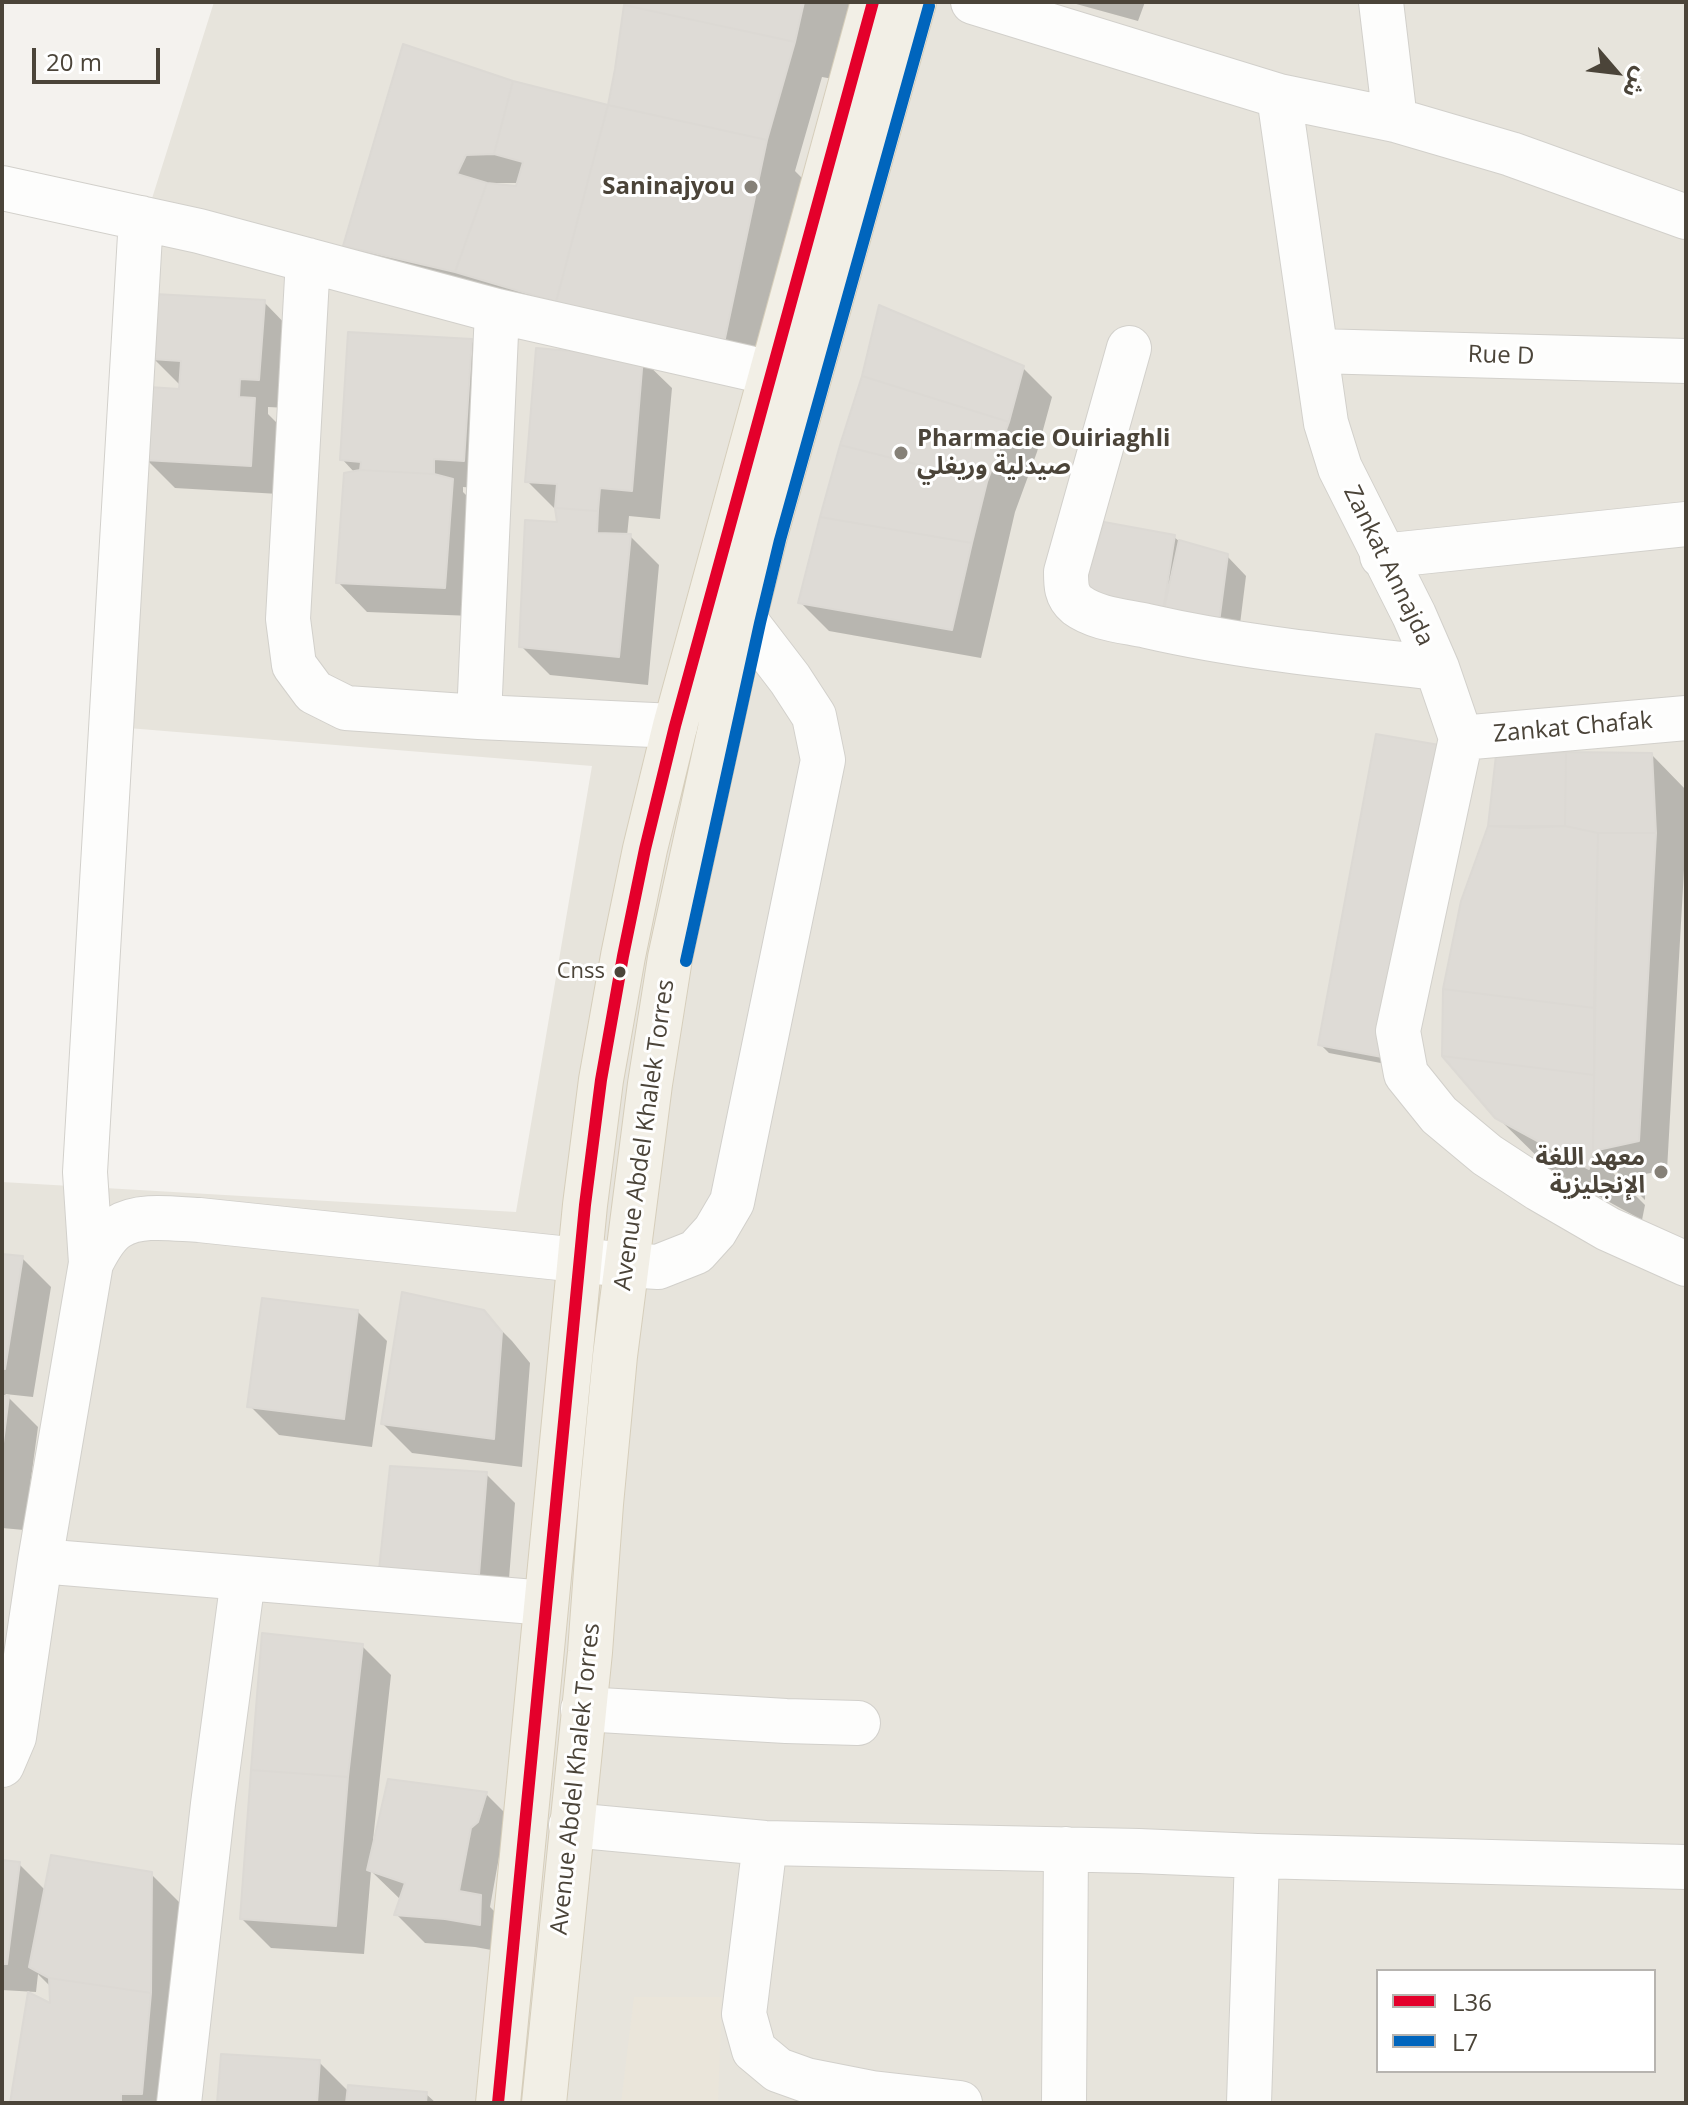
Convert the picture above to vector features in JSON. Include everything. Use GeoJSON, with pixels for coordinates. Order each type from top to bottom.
{"type":"FeatureCollection","features":[{"type":"Feature","properties":{"kind":"main road","name":"Avenue Abdel Khalek Torres"},"geometry":{"type":"LineString","coordinates":[[544,2103],[610,1401],[650,1084],[726,615],[771,373],[873,2]]}},
{"type":"Feature","properties":{"kind":"main road","name":"Avenue Abdel Khalek Torres"},"geometry":{"type":"LineString","coordinates":[[498,2103],[579,1260],[601,1080],[623,956],[675,726],[773,505],[914,2]]}},
{"type":"Feature","properties":{"kind":"street"},"geometry":{"type":"LineString","coordinates":[[973,2],[1279,96],[1395,120],[1511,154],[1686,217]]}},
{"type":"Feature","properties":{"kind":"street"},"geometry":{"type":"LineString","coordinates":[[1381,2],[1395,120]]}},
{"type":"Feature","properties":{"kind":"street","name":"Zankat Annajda"},"geometry":{"type":"LineString","coordinates":[[1279,96],[1326,423],[1340,468],[1414,615],[1437,668],[1461,738]]}},
{"type":"Feature","properties":{"kind":"street"},"geometry":{"type":"LineString","coordinates":[[2,188],[199,231],[497,311],[771,373]]}},
{"type":"Feature","properties":{"kind":"street"},"geometry":{"type":"LineString","coordinates":[[2,1765],[14,1737],[40,1561],[91,1263],[85,1172],[141,218]]}},
{"type":"Feature","properties":{"kind":"street"},"geometry":{"type":"LineString","coordinates":[[308,260],[288,619],[294,665],[314,692],[346,708],[675,726]]}},
{"type":"Feature","properties":{"kind":"street"},"geometry":{"type":"LineString","coordinates":[[479,717],[497,311]]}},
{"type":"Feature","properties":{"kind":"street"},"geometry":{"type":"LineString","coordinates":[[1129,348],[1066,572],[1066,591],[1076,604],[1096,615],[1203,639],[1294,653],[1437,668]]}},
{"type":"Feature","properties":{"kind":"street","name":"Rue D"},"geometry":{"type":"LineString","coordinates":[[1316,351],[1686,361]]}},
{"type":"Feature","properties":{"kind":"street"},"geometry":{"type":"LineString","coordinates":[[1382,556],[1686,524]]}},
{"type":"Feature","properties":{"kind":"street"},"geometry":{"type":"LineString","coordinates":[[91,1263],[102,1243],[117,1228],[138,1219],[199,1220],[658,1267],[696,1252],[715,1231],[732,1202],[823,760],[814,716],[790,679],[726,615]]}},
{"type":"Feature","properties":{"kind":"street","name":"Zankat Chafak"},"geometry":{"type":"LineString","coordinates":[[1461,738],[1686,718]]}},
{"type":"Feature","properties":{"kind":"street"},"geometry":{"type":"LineString","coordinates":[[1461,738],[1398,1031],[1406,1074],[1439,1115],[1487,1155],[1608,1229],[1686,1264]]}},
{"type":"Feature","properties":{"kind":"street"},"geometry":{"type":"LineString","coordinates":[[40,1561],[546,1603]]}},
{"type":"Feature","properties":{"kind":"street"},"geometry":{"type":"LineString","coordinates":[[179,2103],[213,1804],[243,1579]]}},
{"type":"Feature","properties":{"kind":"street"},"geometry":{"type":"LineString","coordinates":[[583,1709],[858,1723]]}},
{"type":"Feature","properties":{"kind":"street"},"geometry":{"type":"LineString","coordinates":[[571,1825],[765,1843],[1686,1867]]}},
{"type":"Feature","properties":{"kind":"street"},"geometry":{"type":"LineString","coordinates":[[765,1843],[744,2014],[754,2050],[778,2070],[872,2098],[960,2103]]}},
{"type":"Feature","properties":{"kind":"street"},"geometry":{"type":"LineString","coordinates":[[1064,2103],[1066,1849]]}},
{"type":"Feature","properties":{"kind":"street"},"geometry":{"type":"LineString","coordinates":[[1249,2103],[1257,1856]]}},
{"type":"Feature","properties":{"kind":"shaded area"},"geometry":{"type":"Polygon","coordinates":[[[214,2],[1686,2],[1686,2103],[2,2103],[2,1182],[516,1212],[592,766],[128,728],[119,303],[214,2]]]}},
{"type":"Feature","properties":{"kind":"shaded area"},"geometry":{"type":"Polygon","coordinates":[[[634,1997],[722,1997],[718,2103],[621,2103],[634,1997]]]}},
{"type":"Feature","properties":{"kind":"building"},"geometry":{"type":"Polygon","coordinates":[[[625,2],[804,2],[795,42],[624,5],[625,2]]]}},
{"type":"Feature","properties":{"kind":"building"},"geometry":{"type":"Polygon","coordinates":[[[624,5],[795,42],[767,140],[608,105],[624,5]]]}},
{"type":"Feature","properties":{"kind":"building"},"geometry":{"type":"Polygon","coordinates":[[[403,44],[513,81],[494,154],[466,155],[457,174],[487,183],[455,272],[343,246],[403,44]]]}},
{"type":"Feature","properties":{"kind":"building"},"geometry":{"type":"Polygon","coordinates":[[[513,81],[608,105],[556,302],[455,272],[487,183],[516,186],[523,162],[494,154],[513,81]]]}},
{"type":"Feature","properties":{"kind":"building"},"geometry":{"type":"Polygon","coordinates":[[[608,105],[767,140],[724,343],[556,302],[608,105]]]}},
{"type":"Feature","properties":{"kind":"building"},"geometry":{"type":"Polygon","coordinates":[[[155,294],[265,300],[259,380],[240,379],[239,397],[255,398],[251,466],[144,460],[149,387],[179,389],[181,361],[151,359],[155,294]]]}},
{"type":"Feature","properties":{"kind":"building"},"geometry":{"type":"Polygon","coordinates":[[[879,305],[1024,366],[1009,422],[862,376],[879,305]]]}},
{"type":"Feature","properties":{"kind":"building"},"geometry":{"type":"Polygon","coordinates":[[[348,332],[472,339],[464,461],[434,459],[434,474],[360,470],[361,462],[340,460],[348,332]]]}},
{"type":"Feature","properties":{"kind":"building"},"geometry":{"type":"Polygon","coordinates":[[[536,348],[643,357],[632,491],[600,488],[598,511],[555,508],[557,484],[525,482],[536,348]]]}},
{"type":"Feature","properties":{"kind":"building"},"geometry":{"type":"Polygon","coordinates":[[[862,376],[1009,422],[987,482],[840,445],[862,376]]]}},
{"type":"Feature","properties":{"kind":"building"},"geometry":{"type":"Polygon","coordinates":[[[840,445],[987,482],[972,543],[820,517],[840,445]]]}},
{"type":"Feature","properties":{"kind":"building"},"geometry":{"type":"Polygon","coordinates":[[[360,470],[434,474],[453,479],[445,588],[336,583],[344,473],[360,470]]]}},
{"type":"Feature","properties":{"kind":"building"},"geometry":{"type":"Polygon","coordinates":[[[555,508],[598,511],[597,533],[631,534],[619,657],[519,647],[525,520],[557,522],[555,508]]]}},
{"type":"Feature","properties":{"kind":"building"},"geometry":{"type":"Polygon","coordinates":[[[820,517],[972,543],[952,630],[798,603],[820,517]]]}},
{"type":"Feature","properties":{"kind":"building"},"geometry":{"type":"Polygon","coordinates":[[[1104,522],[1175,535],[1162,618],[1082,594],[1104,522]]]}},
{"type":"Feature","properties":{"kind":"building"},"geometry":{"type":"Polygon","coordinates":[[[1179,540],[1228,554],[1218,630],[1162,618],[1179,540]]]}},
{"type":"Feature","properties":{"kind":"building"},"geometry":{"type":"Polygon","coordinates":[[[1376,734],[1445,746],[1382,1057],[1318,1045],[1376,734]]]}},
{"type":"Feature","properties":{"kind":"building"},"geometry":{"type":"Polygon","coordinates":[[[1566,752],[1565,826],[1488,826],[1496,755],[1566,752]]]}},
{"type":"Feature","properties":{"kind":"building"},"geometry":{"type":"Polygon","coordinates":[[[1566,752],[1652,753],[1656,833],[1598,833],[1565,826],[1566,752]]]}},
{"type":"Feature","properties":{"kind":"building"},"geometry":{"type":"Polygon","coordinates":[[[1488,826],[1565,826],[1598,833],[1594,1008],[1443,989],[1461,901],[1488,826]]]}},
{"type":"Feature","properties":{"kind":"building"},"geometry":{"type":"Polygon","coordinates":[[[1598,833],[1656,833],[1639,1141],[1593,1151],[1598,833]]]}},
{"type":"Feature","properties":{"kind":"building"},"geometry":{"type":"Polygon","coordinates":[[[1443,989],[1594,1008],[1594,1075],[1442,1056],[1443,989]]]}},
{"type":"Feature","properties":{"kind":"building"},"geometry":{"type":"Polygon","coordinates":[[[1442,1056],[1594,1075],[1593,1151],[1589,1169],[1495,1118],[1442,1056]]]}},
{"type":"Feature","properties":{"kind":"building"},"geometry":{"type":"Polygon","coordinates":[[[2,1254],[23,1256],[5,1369],[2,1368],[2,1254]]]}},
{"type":"Feature","properties":{"kind":"building"},"geometry":{"type":"Polygon","coordinates":[[[402,1292],[484,1310],[502,1332],[494,1439],[381,1424],[402,1292]]]}},
{"type":"Feature","properties":{"kind":"building"},"geometry":{"type":"Polygon","coordinates":[[[262,1298],[358,1310],[344,1419],[247,1407],[262,1298]]]}},
{"type":"Feature","properties":{"kind":"building"},"geometry":{"type":"Polygon","coordinates":[[[2,1396],[9,1396],[2,1451],[2,1396]]]}},
{"type":"Feature","properties":{"kind":"building"},"geometry":{"type":"Polygon","coordinates":[[[390,1466],[487,1472],[479,1575],[379,1570],[390,1466]]]}},
{"type":"Feature","properties":{"kind":"building"},"geometry":{"type":"Polygon","coordinates":[[[262,1633],[363,1644],[348,1777],[251,1770],[262,1633]]]}},
{"type":"Feature","properties":{"kind":"building"},"geometry":{"type":"Polygon","coordinates":[[[251,1770],[348,1777],[336,1926],[240,1919],[251,1770]]]}},
{"type":"Feature","properties":{"kind":"building"},"geometry":{"type":"Polygon","coordinates":[[[388,1779],[487,1792],[478,1822],[471,1828],[459,1891],[481,1895],[480,1925],[394,1915],[405,1883],[367,1870],[388,1779]]]}},
{"type":"Feature","properties":{"kind":"building"},"geometry":{"type":"Polygon","coordinates":[[[51,1855],[152,1872],[151,1993],[49,1978],[29,1967],[51,1855]]]}},
{"type":"Feature","properties":{"kind":"building"},"geometry":{"type":"Polygon","coordinates":[[[2,1860],[20,1862],[7,1964],[2,1964],[2,1860]]]}},
{"type":"Feature","properties":{"kind":"building"},"geometry":{"type":"Polygon","coordinates":[[[49,1978],[151,1993],[142,2094],[121,2094],[121,2103],[10,2103],[28,1992],[50,2003],[49,1978]]]}},
{"type":"Feature","properties":{"kind":"building"},"geometry":{"type":"Polygon","coordinates":[[[221,2054],[320,2060],[317,2103],[217,2103],[221,2054]]]}},
{"type":"Feature","properties":{"kind":"building"},"geometry":{"type":"Polygon","coordinates":[[[348,2085],[427,2092],[426,2103],[346,2103],[348,2085]]]}},
{"type":"Feature","properties":{"kind":"transit line","name":"L36"},"geometry":{"type":"LineString","coordinates":[[498,2103],[585,1205],[601,1080],[623,956],[675,726],[873,2]]}},
{"type":"Feature","properties":{"kind":"transit line","name":"L7"},"geometry":{"type":"LineString","coordinates":[[686,961],[780,540],[929,6]]}},
{"type":"Feature","properties":{"kind":"place","name":"Saninajyou"},"geometry":{"type":"Point","coordinates":[751,187]}},
{"type":"Feature","properties":{"kind":"place","name":"Pharmacie Ouiriaghli صيدلية وريغلي"},"geometry":{"type":"Point","coordinates":[901,453]}},
{"type":"Feature","properties":{"kind":"place","name":"Cnss"},"geometry":{"type":"Point","coordinates":[620,972]}},
{"type":"Feature","properties":{"kind":"place","name":"معهد اللغة الإنجليزية"},"geometry":{"type":"Point","coordinates":[1661,1172]}}]}
